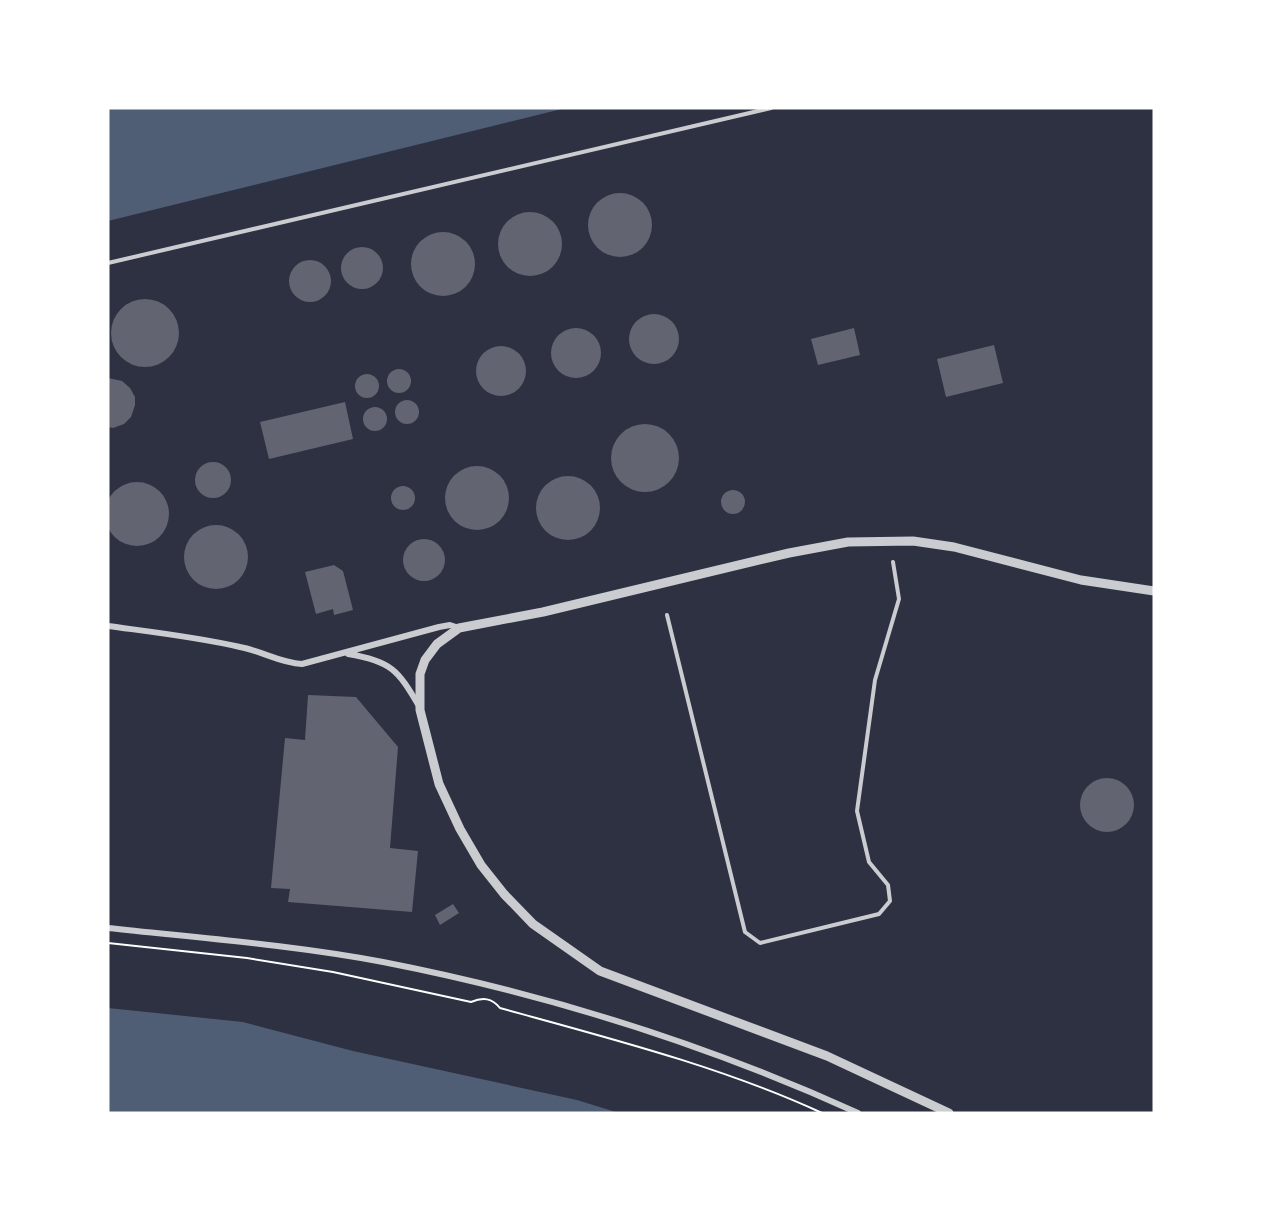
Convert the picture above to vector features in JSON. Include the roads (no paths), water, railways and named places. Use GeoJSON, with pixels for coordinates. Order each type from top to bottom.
{"type":"FeatureCollection","features":[{"type":"Feature","properties":{"kind":"street"},"geometry":{"type":"LineString","coordinates":[[420,710],[420,674],[425,660],[437,644],[459,628],[543,612],[789,553],[869,541],[913,541],[954,547],[1081,580],[1154,593]]}},
{"type":"Feature","properties":{"kind":"street"},"geometry":{"type":"LineString","coordinates":[[108,626],[221,642],[245,647],[285,663],[302,664],[348,654],[373,644],[439,627],[450,625],[459,628]]}},
{"type":"Feature","properties":{"kind":"street"},"geometry":{"type":"LineString","coordinates":[[348,654],[379,660],[389,665],[403,679],[420,710],[439,784],[460,828],[481,865],[504,894],[533,924],[600,971],[827,1056],[949,1113]]}},
{"type":"Feature","properties":{"kind":"street"},"geometry":{"type":"LineString","coordinates":[[108,928],[294,948],[382,962],[490,986],[593,1013],[665,1036],[805,1089],[858,1113]]}},
{"type":"Feature","properties":{"kind":"lane"},"geometry":{"type":"LineString","coordinates":[[108,263],[771,108]]}},
{"type":"Feature","properties":{"kind":"lane"},"geometry":{"type":"LineString","coordinates":[[667,615],[745,932],[760,943],[879,914],[890,902],[888,885],[869,862],[857,811],[875,680],[899,599],[893,562]]}},
{"type":"Feature","properties":{"kind":"water"},"geometry":{"type":"Polygon","coordinates":[[[108,108],[566,108],[108,221],[108,108]]]}},
{"type":"Feature","properties":{"kind":"water"},"geometry":{"type":"Polygon","coordinates":[[[108,1008],[243,1022],[353,1051],[577,1100],[619,1113],[108,1113],[108,1008]]]}}]}
